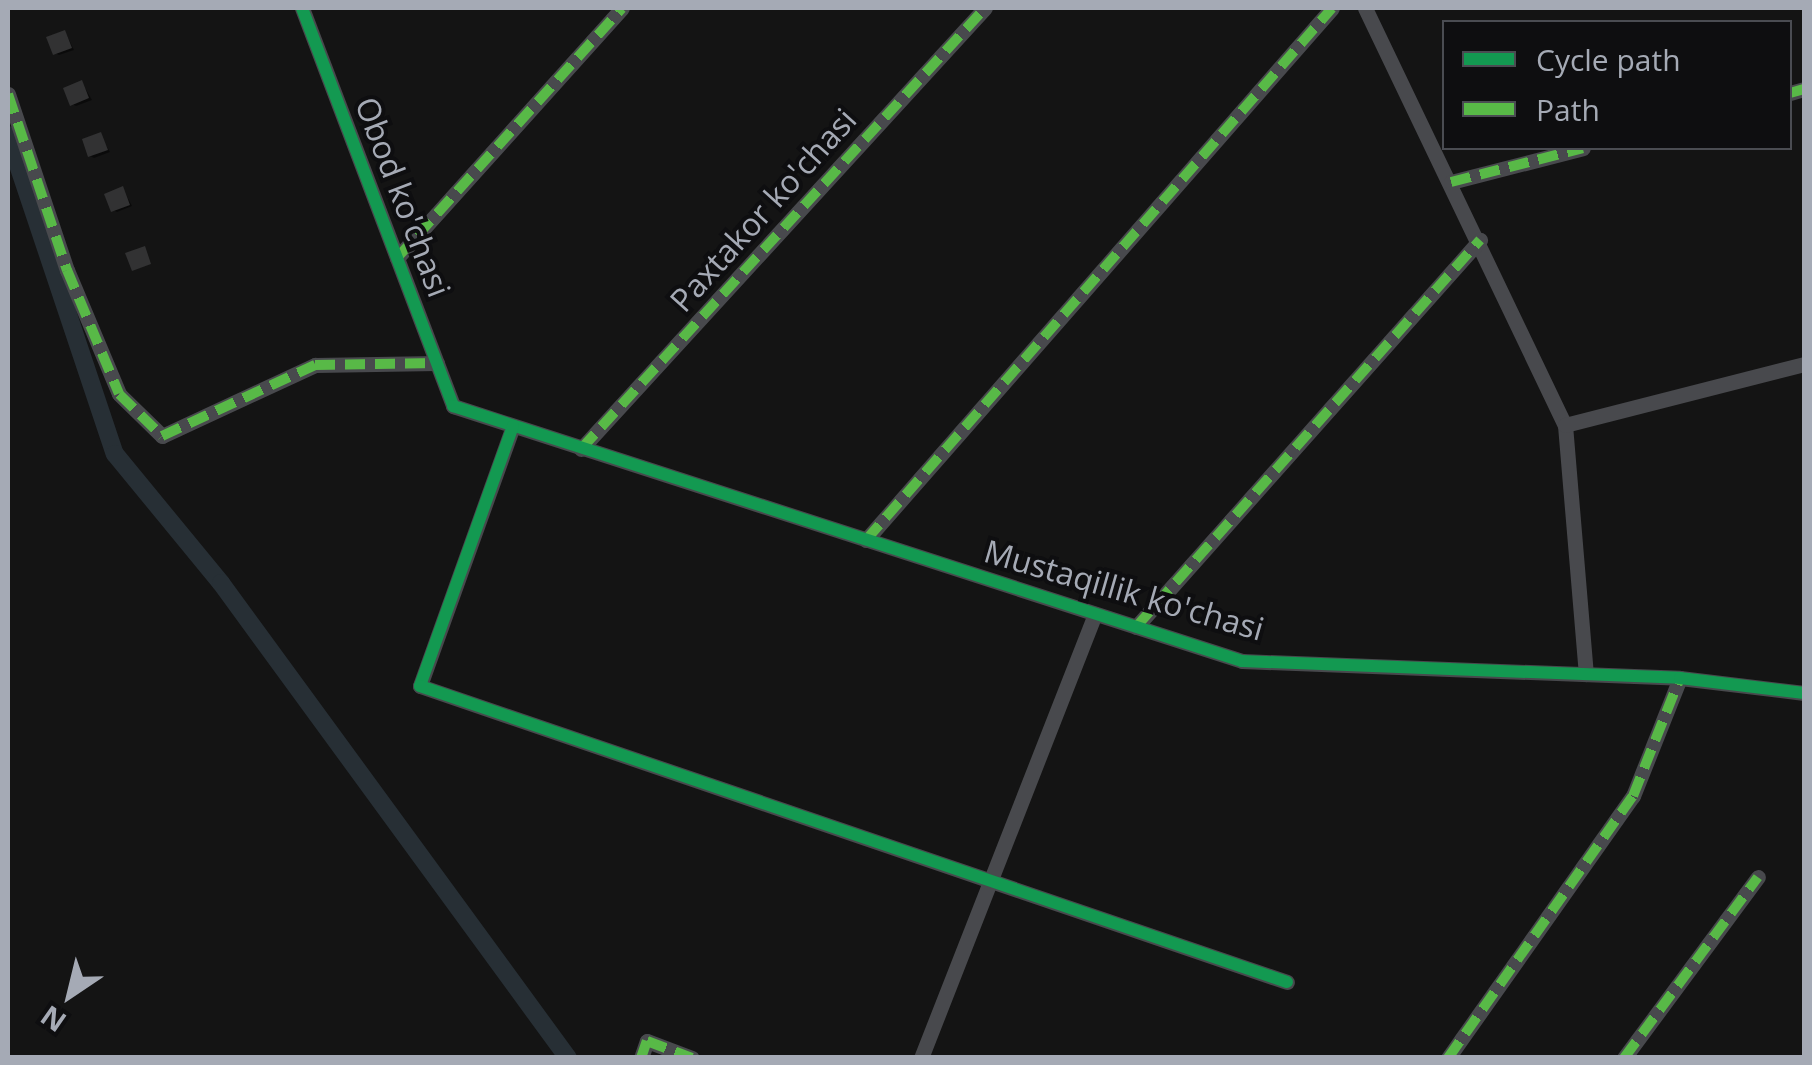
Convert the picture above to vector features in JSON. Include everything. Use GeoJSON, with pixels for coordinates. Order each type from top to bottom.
{"type":"FeatureCollection","features":[{"type":"Feature","properties":{"kind":"street","name":"Obod ko'chasi"},"geometry":{"type":"LineString","coordinates":[[302,8],[453,406]]}},
{"type":"Feature","properties":{"kind":"street"},"geometry":{"type":"LineString","coordinates":[[397,258],[622,8]]}},
{"type":"Feature","properties":{"kind":"street","name":"Paxtakor ko'chasi"},"geometry":{"type":"LineString","coordinates":[[582,449],[985,8]]}},
{"type":"Feature","properties":{"kind":"street"},"geometry":{"type":"LineString","coordinates":[[866,540],[1332,8]]}},
{"type":"Feature","properties":{"kind":"street"},"geometry":{"type":"LineString","coordinates":[[1365,8],[1480,240],[1565,425],[1586,674]]}},
{"type":"Feature","properties":{"kind":"street"},"geometry":{"type":"LineString","coordinates":[[8,94],[67,270],[119,394],[162,436],[315,365],[437,363]]}},
{"type":"Feature","properties":{"kind":"street"},"geometry":{"type":"LineString","coordinates":[[1451,182],[1574,150]]}},
{"type":"Feature","properties":{"kind":"street"},"geometry":{"type":"LineString","coordinates":[[1136,627],[1480,240]]}},
{"type":"Feature","properties":{"kind":"street"},"geometry":{"type":"LineString","coordinates":[[1565,425],[1804,364]]}},
{"type":"Feature","properties":{"kind":"street","name":"Mustaqillik ko'chasi"},"geometry":{"type":"LineString","coordinates":[[453,406],[1242,661],[1680,678],[1804,694]]}},
{"type":"Feature","properties":{"kind":"street"},"geometry":{"type":"LineString","coordinates":[[514,426],[420,686],[1288,982]]}},
{"type":"Feature","properties":{"kind":"street"},"geometry":{"type":"LineString","coordinates":[[922,1058],[1096,614]]}},
{"type":"Feature","properties":{"kind":"street"},"geometry":{"type":"LineString","coordinates":[[1448,1058],[1633,796],[1680,678]]}},
{"type":"Feature","properties":{"kind":"street"},"geometry":{"type":"LineString","coordinates":[[1624,1058],[1758,877]]}},
{"type":"Feature","properties":{"kind":"street"},"geometry":{"type":"LineString","coordinates":[[641,1058],[647,1041],[692,1058]]}},
{"type":"Feature","properties":{"kind":"building"},"geometry":{"type":"Polygon","coordinates":[[[65,30],[72,48],[53,55],[46,37],[65,30]]]}},
{"type":"Feature","properties":{"kind":"building"},"geometry":{"type":"Polygon","coordinates":[[[82,80],[89,98],[70,106],[63,88],[82,80]]]}},
{"type":"Feature","properties":{"kind":"building"},"geometry":{"type":"Polygon","coordinates":[[[101,132],[108,150],[88,157],[82,139],[101,132]]]}},
{"type":"Feature","properties":{"kind":"building"},"geometry":{"type":"Polygon","coordinates":[[[123,186],[130,205],[111,212],[104,194],[123,186]]]}},
{"type":"Feature","properties":{"kind":"building"},"geometry":{"type":"Polygon","coordinates":[[[145,246],[151,264],[132,271],[125,253],[145,246]]]}},
{"type":"Feature","properties":{"kind":"waterway"},"geometry":{"type":"LineString","coordinates":[[8,135],[115,454],[221,583],[568,1058]]}},
{"type":"Feature","properties":{"kind":"marked path"},"geometry":{"type":"LineString","coordinates":[[397,258],[622,8]]}},
{"type":"Feature","properties":{"kind":"marked path"},"geometry":{"type":"LineString","coordinates":[[581,449],[985,8]]}},
{"type":"Feature","properties":{"kind":"marked path"},"geometry":{"type":"LineString","coordinates":[[866,540],[1332,8]]}},
{"type":"Feature","properties":{"kind":"marked path"},"geometry":{"type":"LineString","coordinates":[[1792,92],[1804,89]]}},
{"type":"Feature","properties":{"kind":"marked path"},"geometry":{"type":"LineString","coordinates":[[8,94],[67,270],[119,394],[162,436],[315,365],[437,363]]}},
{"type":"Feature","properties":{"kind":"marked path"},"geometry":{"type":"LineString","coordinates":[[1451,182],[1575,150]]}},
{"type":"Feature","properties":{"kind":"marked path"},"geometry":{"type":"LineString","coordinates":[[1136,627],[1480,240]]}},
{"type":"Feature","properties":{"kind":"marked path"},"geometry":{"type":"LineString","coordinates":[[1448,1058],[1633,796],[1680,678]]}},
{"type":"Feature","properties":{"kind":"marked path"},"geometry":{"type":"LineString","coordinates":[[1624,1058],[1758,877]]}},
{"type":"Feature","properties":{"kind":"marked path"},"geometry":{"type":"LineString","coordinates":[[641,1058],[647,1041],[692,1058]]}},
{"type":"Feature","properties":{"kind":"cycle path"},"geometry":{"type":"LineString","coordinates":[[302,8],[453,406],[1242,661],[1680,678],[1804,693]]}},
{"type":"Feature","properties":{"kind":"cycle path"},"geometry":{"type":"LineString","coordinates":[[513,426],[420,686],[1287,982]]}}]}
